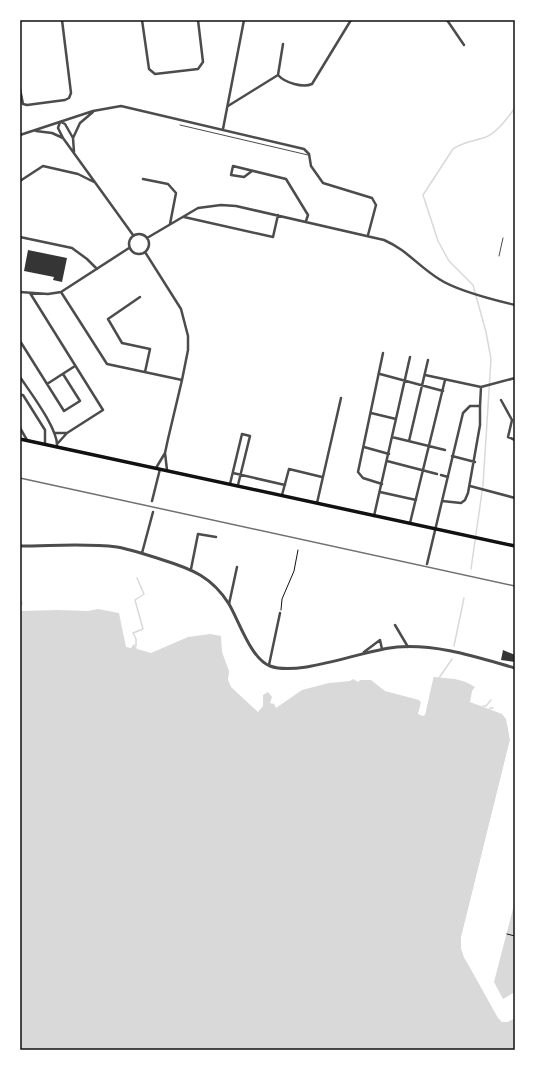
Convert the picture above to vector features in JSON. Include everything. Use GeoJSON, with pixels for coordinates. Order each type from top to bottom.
{"type":"FeatureCollection","features":[{"type":"Feature","properties":{"kind":"main road"},"geometry":{"type":"LineString","coordinates":[[20,439],[57,445],[457,535],[515,546]]}},
{"type":"Feature","properties":{"kind":"street"},"geometry":{"type":"LineString","coordinates":[[20,89],[21,101],[23,104],[27,105],[65,100],[69,98],[71,93],[62,20]]}},
{"type":"Feature","properties":{"kind":"street"},"geometry":{"type":"LineString","coordinates":[[142,20],[149,69],[155,74],[198,69],[202,66],[203,62],[198,20]]}},
{"type":"Feature","properties":{"kind":"street"},"geometry":{"type":"LineString","coordinates":[[223,129],[244,20]]}},
{"type":"Feature","properties":{"kind":"street"},"geometry":{"type":"LineString","coordinates":[[278,75],[284,80],[306,86],[312,84],[351,20]]}},
{"type":"Feature","properties":{"kind":"street"},"geometry":{"type":"LineString","coordinates":[[447,20],[464,45]]}},
{"type":"Feature","properties":{"kind":"street"},"geometry":{"type":"LineString","coordinates":[[228,106],[278,75],[283,44]]}},
{"type":"Feature","properties":{"kind":"street"},"geometry":{"type":"LineString","coordinates":[[20,135],[93,111],[121,106],[304,149],[309,156],[311,166],[323,183],[370,196],[375,201],[376,205],[370,236]]}},
{"type":"Feature","properties":{"kind":"street"},"geometry":{"type":"LineString","coordinates":[[73,138],[80,123],[93,111]]}},
{"type":"Feature","properties":{"kind":"street"},"geometry":{"type":"LineString","coordinates":[[60,122],[58,128],[63,138],[133,235]]}},
{"type":"Feature","properties":{"kind":"street"},"geometry":{"type":"LineString","coordinates":[[60,122],[65,124],[73,138],[74,152]]}},
{"type":"Feature","properties":{"kind":"street"},"geometry":{"type":"LineString","coordinates":[[31,131],[52,133],[63,138]]}},
{"type":"Feature","properties":{"kind":"street"},"geometry":{"type":"LineString","coordinates":[[20,180],[42,166],[78,174],[96,184]]}},
{"type":"Feature","properties":{"kind":"street"},"geometry":{"type":"LineString","coordinates":[[252,171],[244,177],[231,174],[232,166],[286,179],[308,215],[306,221]]}},
{"type":"Feature","properties":{"kind":"street"},"geometry":{"type":"LineString","coordinates":[[78,174],[86,170]]}},
{"type":"Feature","properties":{"kind":"street"},"geometry":{"type":"LineString","coordinates":[[143,179],[168,184],[176,193],[170,224]]}},
{"type":"Feature","properties":{"kind":"street"},"geometry":{"type":"LineString","coordinates":[[147,238],[198,208],[221,205],[236,206],[370,236],[397,245],[429,272],[451,286],[515,306]]}},
{"type":"Feature","properties":{"kind":"street"},"geometry":{"type":"LineString","coordinates":[[183,217],[273,237],[278,215]]}},
{"type":"Feature","properties":{"kind":"street"},"geometry":{"type":"LineString","coordinates":[[141,233],[147,238],[149,245],[145,252],[136,254],[129,248],[128,241],[133,235],[141,233]]}},
{"type":"Feature","properties":{"kind":"street"},"geometry":{"type":"LineString","coordinates":[[20,237],[72,248],[87,259],[97,269]]}},
{"type":"Feature","properties":{"kind":"street"},"geometry":{"type":"LineString","coordinates":[[20,292],[61,292],[129,248]]}},
{"type":"Feature","properties":{"kind":"street"},"geometry":{"type":"LineString","coordinates":[[145,252],[175,298],[184,316],[188,343],[182,380],[165,453],[158,468],[152,501]]}},
{"type":"Feature","properties":{"kind":"street"},"geometry":{"type":"LineString","coordinates":[[61,292],[107,364],[182,380]]}},
{"type":"Feature","properties":{"kind":"street"},"geometry":{"type":"LineString","coordinates":[[30,293],[103,410],[67,433],[57,445]]}},
{"type":"Feature","properties":{"kind":"street"},"geometry":{"type":"LineString","coordinates":[[140,297],[108,319],[122,343],[150,349],[145,372]]}},
{"type":"Feature","properties":{"kind":"street"},"geometry":{"type":"LineString","coordinates":[[20,341],[64,411],[80,401],[63,374]]}},
{"type":"Feature","properties":{"kind":"street"},"geometry":{"type":"LineString","coordinates":[[382,484],[359,476],[358,472],[380,374],[383,353]]}},
{"type":"Feature","properties":{"kind":"street"},"geometry":{"type":"LineString","coordinates":[[374,516],[410,357]]}},
{"type":"Feature","properties":{"kind":"street"},"geometry":{"type":"LineString","coordinates":[[409,441],[428,360]]}},
{"type":"Feature","properties":{"kind":"street"},"geometry":{"type":"LineString","coordinates":[[47,384],[75,366]]}},
{"type":"Feature","properties":{"kind":"street"},"geometry":{"type":"LineString","coordinates":[[380,374],[443,391]]}},
{"type":"Feature","properties":{"kind":"street"},"geometry":{"type":"LineString","coordinates":[[425,375],[481,387],[515,378]]}},
{"type":"Feature","properties":{"kind":"street"},"geometry":{"type":"LineString","coordinates":[[20,377],[54,432],[57,445]]}},
{"type":"Feature","properties":{"kind":"street"},"geometry":{"type":"LineString","coordinates":[[410,524],[445,380]]}},
{"type":"Feature","properties":{"kind":"street"},"geometry":{"type":"LineString","coordinates":[[442,501],[461,503],[465,500],[470,486],[480,425],[481,387]]}},
{"type":"Feature","properties":{"kind":"street"},"geometry":{"type":"LineString","coordinates":[[20,395],[23,395],[45,430],[45,444]]}},
{"type":"Feature","properties":{"kind":"street"},"geometry":{"type":"LineString","coordinates":[[317,503],[341,398]]}},
{"type":"Feature","properties":{"kind":"street"},"geometry":{"type":"LineString","coordinates":[[501,400],[512,420],[508,437],[515,440]]}},
{"type":"Feature","properties":{"kind":"street"},"geometry":{"type":"LineString","coordinates":[[427,564],[463,413],[470,406],[480,406]]}},
{"type":"Feature","properties":{"kind":"street"},"geometry":{"type":"LineString","coordinates":[[371,413],[396,419]]}},
{"type":"Feature","properties":{"kind":"street"},"geometry":{"type":"LineString","coordinates":[[20,428],[27,440]]}},
{"type":"Feature","properties":{"kind":"street"},"geometry":{"type":"LineString","coordinates":[[54,432],[67,433]]}},
{"type":"Feature","properties":{"kind":"street"},"geometry":{"type":"LineString","coordinates":[[230,484],[242,434],[250,436],[238,485]]}},
{"type":"Feature","properties":{"kind":"street"},"geometry":{"type":"LineString","coordinates":[[392,437],[445,450]]}},
{"type":"Feature","properties":{"kind":"street"},"geometry":{"type":"LineString","coordinates":[[364,447],[389,454]]}},
{"type":"Feature","properties":{"kind":"street"},"geometry":{"type":"LineString","coordinates":[[165,453],[167,470]]}},
{"type":"Feature","properties":{"kind":"street"},"geometry":{"type":"LineString","coordinates":[[452,456],[475,462]]}},
{"type":"Feature","properties":{"kind":"street"},"geometry":{"type":"LineString","coordinates":[[387,461],[448,476]]}},
{"type":"Feature","properties":{"kind":"street"},"geometry":{"type":"LineString","coordinates":[[282,495],[289,469],[322,477]]}},
{"type":"Feature","properties":{"kind":"street"},"geometry":{"type":"LineString","coordinates":[[233,473],[285,485]]}},
{"type":"Feature","properties":{"kind":"street"},"geometry":{"type":"LineString","coordinates":[[470,486],[515,498]]}},
{"type":"Feature","properties":{"kind":"street"},"geometry":{"type":"LineString","coordinates":[[380,492],[416,500]]}},
{"type":"Feature","properties":{"kind":"street"},"geometry":{"type":"LineString","coordinates":[[142,553],[153,512]]}},
{"type":"Feature","properties":{"kind":"street"},"geometry":{"type":"LineString","coordinates":[[191,568],[198,534],[216,538]]}},
{"type":"Feature","properties":{"kind":"street"},"geometry":{"type":"LineString","coordinates":[[20,546],[116,547],[142,553],[191,568],[209,580],[229,604],[256,656],[269,666],[299,669],[364,652],[408,647],[442,648],[515,668]]}},
{"type":"Feature","properties":{"kind":"street"},"geometry":{"type":"LineString","coordinates":[[229,604],[237,567]]}},
{"type":"Feature","properties":{"kind":"street"},"geometry":{"type":"LineString","coordinates":[[269,666],[280,613]]}},
{"type":"Feature","properties":{"kind":"street"},"geometry":{"type":"LineString","coordinates":[[395,625],[408,647]]}},
{"type":"Feature","properties":{"kind":"street"},"geometry":{"type":"LineString","coordinates":[[364,652],[380,640],[382,649]]}},
{"type":"Feature","properties":{"kind":"lane"},"geometry":{"type":"LineString","coordinates":[[180,125],[309,156]]}},
{"type":"Feature","properties":{"kind":"lane"},"geometry":{"type":"LineString","coordinates":[[499,256],[503,238]]}},
{"type":"Feature","properties":{"kind":"path"},"geometry":{"type":"LineString","coordinates":[[280,613],[282,600],[294,571],[298,550]]}},
{"type":"Feature","properties":{"kind":"path"},"geometry":{"type":"LineString","coordinates":[[507,934],[515,936]]}},
{"type":"Feature","properties":{"kind":"shaded area"},"geometry":{"type":"Polygon","coordinates":[[[98,609],[119,613],[126,647],[131,648],[134,644],[137,649],[151,653],[188,637],[210,634],[221,636],[222,652],[229,671],[228,680],[231,687],[258,712],[263,706],[263,695],[268,692],[272,697],[270,703],[274,704],[276,708],[302,690],[329,683],[350,681],[353,679],[358,682],[360,680],[371,680],[385,691],[419,700],[421,703],[418,714],[425,714],[433,677],[454,679],[475,687],[472,691],[470,702],[502,714],[506,719],[510,740],[461,938],[461,948],[464,957],[498,1018],[502,1022],[507,1022],[515,1018],[515,1050],[20,1050],[20,611],[88,611],[98,609]]]}},
{"type":"Feature","properties":{"kind":"shaded area"},"geometry":{"type":"Polygon","coordinates":[[[515,901],[515,992],[503,999],[494,982],[515,901]]]}},
{"type":"Feature","properties":{"kind":"pier"},"geometry":{"type":"Polygon","coordinates":[[[434,675],[425,715],[423,716],[418,714],[422,702],[421,713],[423,714],[427,690],[431,676],[434,675]]]}},
{"type":"Feature","properties":{"kind":"pier"},"geometry":{"type":"Polygon","coordinates":[[[507,717],[510,725],[512,741],[463,938],[463,948],[466,956],[500,1017],[503,1020],[506,1020],[515,1016],[515,1018],[507,1022],[502,1022],[464,957],[461,948],[461,938],[510,740],[507,717]]]}},
{"type":"Feature","properties":{"kind":"building"},"geometry":{"type":"Polygon","coordinates":[[[28,250],[67,258],[62,282],[53,280],[54,277],[24,271],[28,250]]]}},
{"type":"Feature","properties":{"kind":"building"},"geometry":{"type":"Polygon","coordinates":[[[503,650],[515,655],[515,662],[501,660],[503,650]]]}},
{"type":"Feature","properties":{"kind":"waterway"},"geometry":{"type":"LineString","coordinates":[[471,569],[483,485],[491,359],[486,332],[473,285],[449,261],[438,241],[423,195],[453,149],[490,135],[502,124],[515,108]]}},
{"type":"Feature","properties":{"kind":"waterway"},"geometry":{"type":"LineString","coordinates":[[136,646],[136,639],[133,633],[143,629],[135,600],[144,594],[137,578]]}},
{"type":"Feature","properties":{"kind":"waterway"},"geometry":{"type":"LineString","coordinates":[[20,596],[22,604],[20,606]]}},
{"type":"Feature","properties":{"kind":"waterway"},"geometry":{"type":"LineString","coordinates":[[454,646],[464,598]]}},
{"type":"Feature","properties":{"kind":"waterway"},"geometry":{"type":"LineString","coordinates":[[439,678],[452,659]]}},
{"type":"Feature","properties":{"kind":"waterway"},"geometry":{"type":"LineString","coordinates":[[483,706],[486,706],[491,700]]}},
{"type":"Feature","properties":{"kind":"railway"},"geometry":{"type":"LineString","coordinates":[[20,478],[515,586]]}}]}
